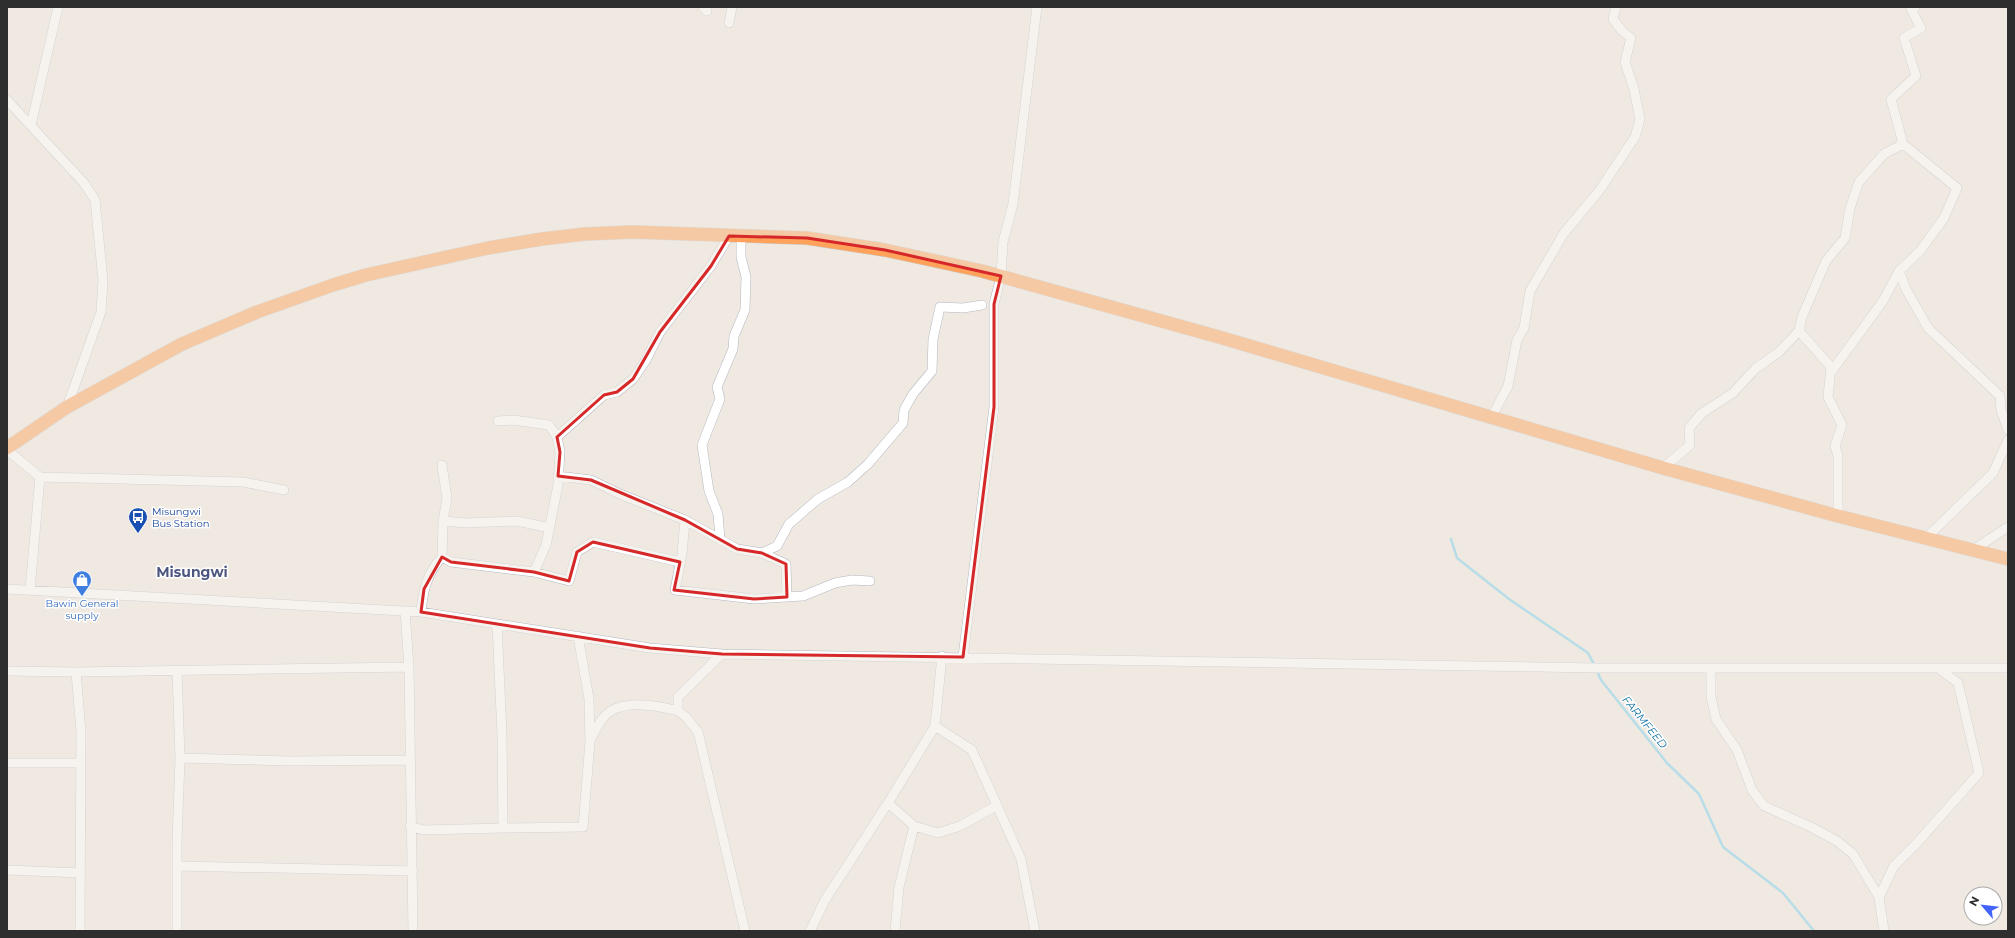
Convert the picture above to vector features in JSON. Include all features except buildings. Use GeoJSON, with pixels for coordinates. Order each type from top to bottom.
{"type":"FeatureCollection","features":[{"type":"Feature","properties":{"kind":"highway"},"geometry":{"type":"LineString","coordinates":[[7,449],[67,407],[182,344],[257,312],[333,285],[388,270],[542,239],[585,234],[633,232],[814,239],[885,250],[1001,276],[1663,468],[1838,516],[1927,537],[2008,559]]}},
{"type":"Feature","properties":{"kind":"street"},"geometry":{"type":"LineString","coordinates":[[31,125],[58,7]]}},
{"type":"Feature","properties":{"kind":"street"},"geometry":{"type":"LineString","coordinates":[[728,23],[732,7]]}},
{"type":"Feature","properties":{"kind":"street"},"geometry":{"type":"LineString","coordinates":[[963,657],[994,406],[994,304],[1001,276],[1003,242],[1013,204],[1037,7]]}},
{"type":"Feature","properties":{"kind":"street"},"geometry":{"type":"LineString","coordinates":[[1491,418],[1508,386],[1517,340],[1524,328],[1530,291],[1564,233],[1599,191],[1634,137],[1640,119],[1634,89],[1625,62],[1631,38],[1622,31],[1613,19],[1616,7]]}},
{"type":"Feature","properties":{"kind":"street"},"geometry":{"type":"LineString","coordinates":[[1831,372],[1883,301],[1899,271],[1920,251],[1940,224],[1957,188],[1903,144],[1891,99],[1916,76],[1904,38],[1921,28],[1911,9],[1914,7]]}},
{"type":"Feature","properties":{"kind":"street"},"geometry":{"type":"LineString","coordinates":[[7,100],[84,183],[95,200],[103,280],[101,312],[67,407]]}},
{"type":"Feature","properties":{"kind":"street"},"geometry":{"type":"LineString","coordinates":[[1663,468],[1690,445],[1689,428],[1702,413],[1733,392],[1755,369],[1779,352],[1799,330],[1802,317],[1826,261],[1845,238],[1850,208],[1859,182],[1884,154],[1903,144]]}},
{"type":"Feature","properties":{"kind":"street"},"geometry":{"type":"LineString","coordinates":[[557,437],[604,395],[616,392],[633,379],[646,360],[660,332],[735,236]]}},
{"type":"Feature","properties":{"kind":"street"},"geometry":{"type":"LineString","coordinates":[[720,539],[718,514],[709,491],[702,445],[720,399],[717,387],[733,349],[734,336],[745,310],[746,277],[735,236]]}},
{"type":"Feature","properties":{"kind":"street"},"geometry":{"type":"LineString","coordinates":[[1899,271],[1906,289],[1928,328],[2000,396],[2001,410],[2008,430]]}},
{"type":"Feature","properties":{"kind":"street"},"geometry":{"type":"LineString","coordinates":[[762,553],[777,546],[789,524],[818,499],[848,482],[868,464],[903,423],[904,410],[913,394],[932,371],[933,339],[940,307],[963,308],[982,305]]}},
{"type":"Feature","properties":{"kind":"street"},"geometry":{"type":"LineString","coordinates":[[1799,330],[1831,367],[1828,397],[1842,425],[1835,446],[1838,456],[1838,516]]}},
{"type":"Feature","properties":{"kind":"street"},"geometry":{"type":"LineString","coordinates":[[498,421],[513,420],[549,425],[557,437],[560,452],[550,528],[546,545],[534,572]]}},
{"type":"Feature","properties":{"kind":"street"},"geometry":{"type":"LineString","coordinates":[[1927,537],[1993,473],[2008,440]]}},
{"type":"Feature","properties":{"kind":"street"},"geometry":{"type":"LineString","coordinates":[[7,449],[40,477],[243,482],[284,490]]}},
{"type":"Feature","properties":{"kind":"street"},"geometry":{"type":"LineString","coordinates":[[421,612],[424,589],[435,564],[442,557],[443,521],[447,498],[442,465]]}},
{"type":"Feature","properties":{"kind":"street"},"geometry":{"type":"LineString","coordinates":[[558,476],[591,480],[620,494],[685,520],[737,549],[762,553],[786,564],[787,597]]}},
{"type":"Feature","properties":{"kind":"street"},"geometry":{"type":"LineString","coordinates":[[30,590],[40,477]]}},
{"type":"Feature","properties":{"kind":"street"},"geometry":{"type":"LineString","coordinates":[[685,520],[675,590],[754,599],[803,596],[835,583],[852,580],[870,582]]}},
{"type":"Feature","properties":{"kind":"street"},"geometry":{"type":"LineString","coordinates":[[443,521],[466,523],[517,521],[550,528]]}},
{"type":"Feature","properties":{"kind":"street"},"geometry":{"type":"LineString","coordinates":[[1973,550],[2008,527]]}},
{"type":"Feature","properties":{"kind":"street"},"geometry":{"type":"LineString","coordinates":[[442,557],[451,562],[534,572],[569,581],[577,552],[593,542],[680,562]]}},
{"type":"Feature","properties":{"kind":"street"},"geometry":{"type":"LineString","coordinates":[[7,589],[421,612],[650,648],[722,654],[942,656],[1599,668],[2008,668]]}},
{"type":"Feature","properties":{"kind":"street"},"geometry":{"type":"LineString","coordinates":[[405,611],[409,667],[410,826],[413,871],[413,931]]}},
{"type":"Feature","properties":{"kind":"street"},"geometry":{"type":"LineString","coordinates":[[497,624],[502,734],[503,828]]}},
{"type":"Feature","properties":{"kind":"street"},"geometry":{"type":"LineString","coordinates":[[410,826],[423,830],[583,827],[590,742],[589,699],[578,636]]}},
{"type":"Feature","properties":{"kind":"street"},"geometry":{"type":"LineString","coordinates":[[678,712],[678,697],[722,654]]}},
{"type":"Feature","properties":{"kind":"street"},"geometry":{"type":"LineString","coordinates":[[810,931],[825,900],[888,803],[935,726],[942,656]]}},
{"type":"Feature","properties":{"kind":"street"},"geometry":{"type":"LineString","coordinates":[[7,671],[76,672],[409,667]]}},
{"type":"Feature","properties":{"kind":"street"},"geometry":{"type":"LineString","coordinates":[[1711,668],[1711,697],[1716,719],[1736,750],[1752,790],[1764,806],[1811,827],[1836,841],[1853,854],[1879,897],[1884,931]]}},
{"type":"Feature","properties":{"kind":"street"},"geometry":{"type":"LineString","coordinates":[[1879,897],[1894,866],[1916,844],[1979,773],[1958,683],[1938,668]]}},
{"type":"Feature","properties":{"kind":"street"},"geometry":{"type":"LineString","coordinates":[[177,670],[180,758],[176,842],[178,866],[178,931]]}},
{"type":"Feature","properties":{"kind":"street"},"geometry":{"type":"LineString","coordinates":[[76,672],[81,732],[80,931]]}},
{"type":"Feature","properties":{"kind":"street"},"geometry":{"type":"LineString","coordinates":[[590,742],[597,725],[611,711],[632,705],[653,705],[678,712],[686,717],[698,732],[745,931]]}},
{"type":"Feature","properties":{"kind":"street"},"geometry":{"type":"LineString","coordinates":[[935,726],[972,750],[1020,859],[1035,931]]}},
{"type":"Feature","properties":{"kind":"street"},"geometry":{"type":"LineString","coordinates":[[180,758],[289,761],[410,760]]}},
{"type":"Feature","properties":{"kind":"street"},"geometry":{"type":"LineString","coordinates":[[7,763],[81,762]]}},
{"type":"Feature","properties":{"kind":"street"},"geometry":{"type":"LineString","coordinates":[[888,803],[914,826],[938,833],[960,826],[996,806]]}},
{"type":"Feature","properties":{"kind":"street"},"geometry":{"type":"LineString","coordinates":[[895,931],[895,916],[900,887],[914,826]]}},
{"type":"Feature","properties":{"kind":"street"},"geometry":{"type":"LineString","coordinates":[[178,866],[413,871]]}},
{"type":"Feature","properties":{"kind":"street"},"geometry":{"type":"LineString","coordinates":[[7,870],[80,873]]}},
{"type":"Feature","properties":{"kind":"highlighted area"},"geometry":{"type":"Polygon","coordinates":[[[729,236],[807,238],[885,250],[1001,276],[994,304],[994,407],[963,657],[722,654],[650,648],[421,612],[424,589],[442,557],[451,562],[534,572],[569,581],[577,552],[593,542],[680,562],[674,590],[754,599],[787,597],[786,564],[762,553],[737,549],[685,520],[591,480],[558,476],[560,452],[557,437],[604,395],[617,392],[633,379],[660,332],[711,266],[729,236]]]}},
{"type":"Feature","properties":{"kind":"waterway","name":"FARMFEED"},"geometry":{"type":"LineString","coordinates":[[1451,539],[1457,558],[1509,599],[1588,653],[1595,666]]}},
{"type":"Feature","properties":{"kind":"waterway","name":"FARMFEED"},"geometry":{"type":"LineString","coordinates":[[1597,671],[1601,680],[1667,763],[1699,794],[1723,847],[1783,893],[1814,931]]}},
{"type":"Feature","properties":{"kind":"place","name":"Misungwi Bus Station"},"geometry":{"type":"Point","coordinates":[138,534]}},
{"type":"Feature","properties":{"kind":"place","name":"Bawin General supply"},"geometry":{"type":"Point","coordinates":[82,597]}},
{"type":"Feature","properties":{"kind":"district","name":"Misungwi"},"geometry":{"type":"Point","coordinates":[192,572]}}]}
